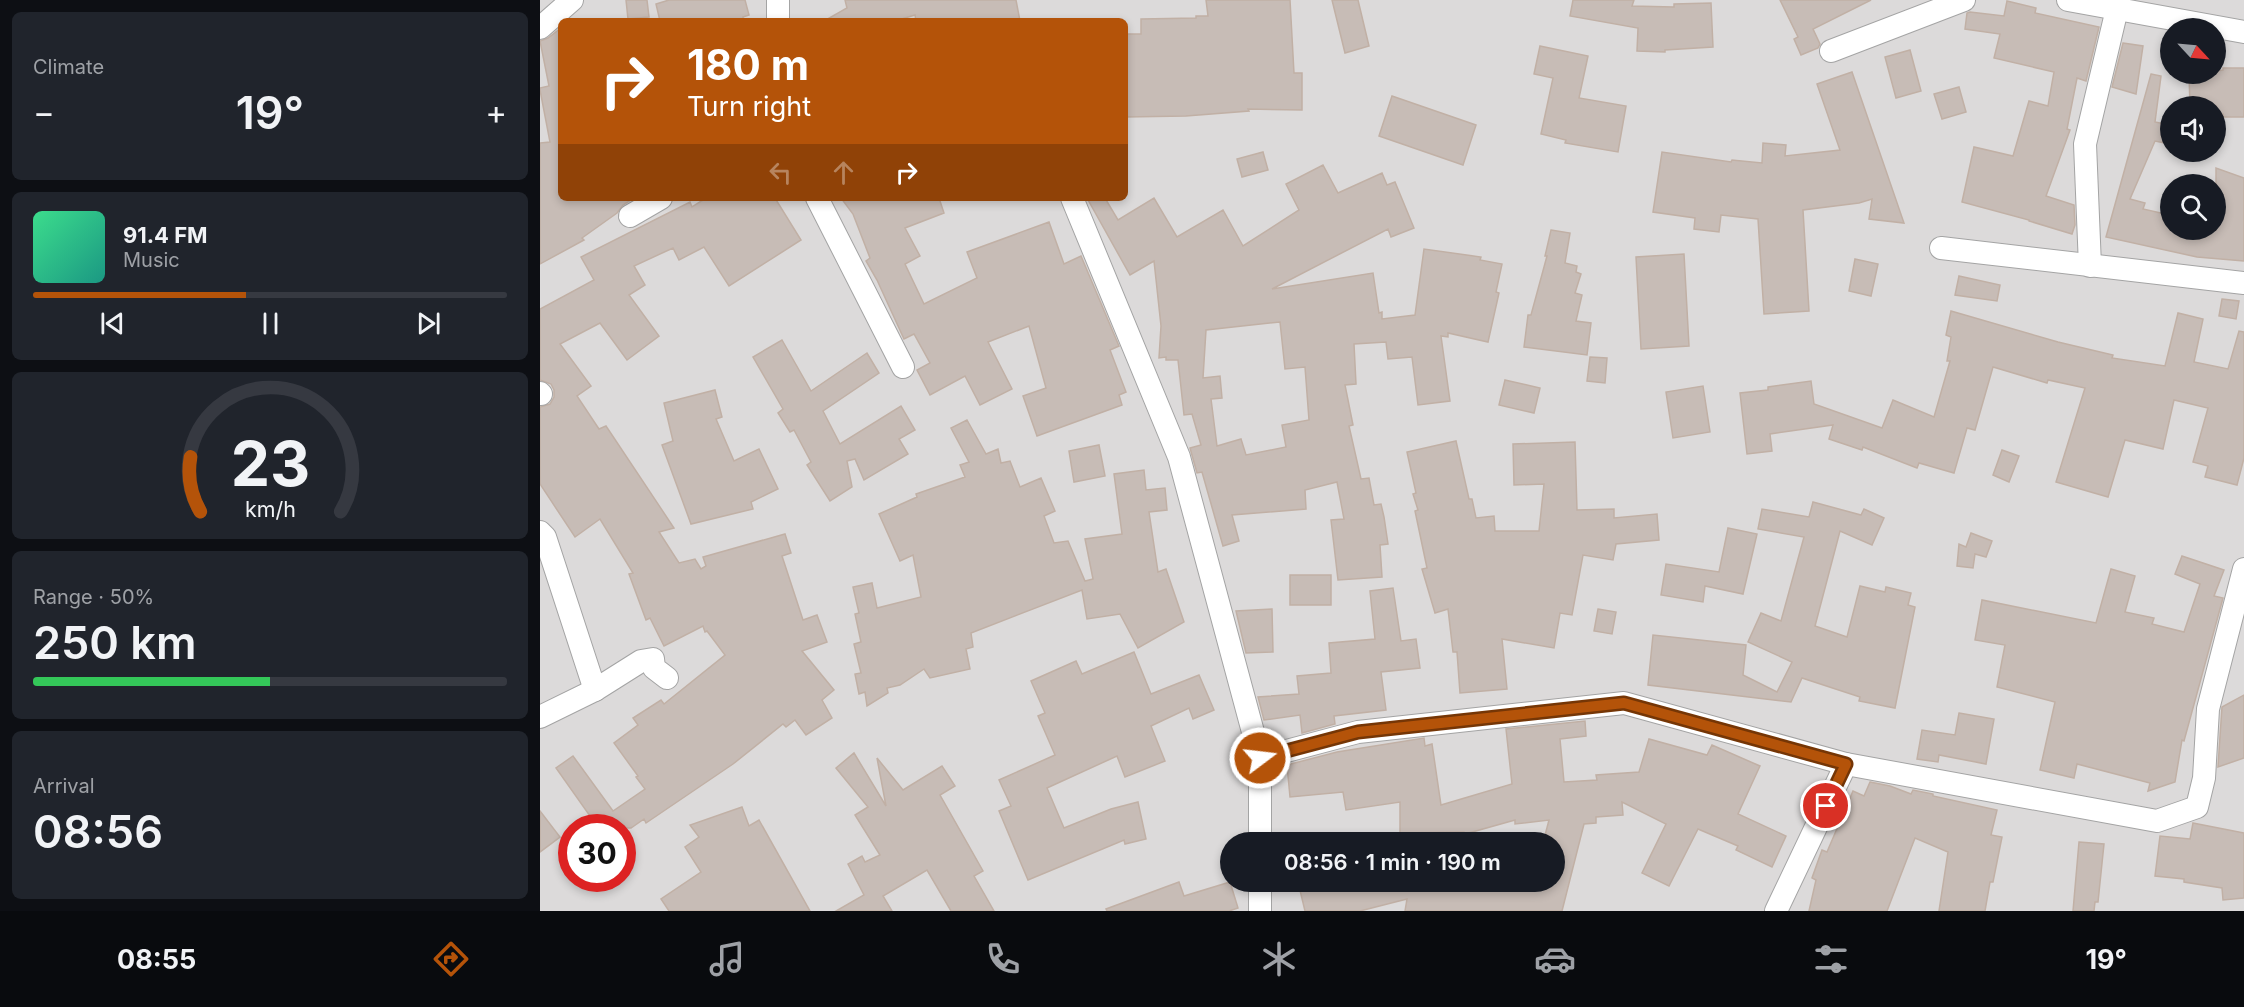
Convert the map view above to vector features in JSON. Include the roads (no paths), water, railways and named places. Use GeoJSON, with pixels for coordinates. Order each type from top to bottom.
{"type":"FeatureCollection","features":[{"type":"Feature","properties":{"kind":"street"},"geometry":{"type":"LineString","coordinates":[[540,28],[572,0]]}},
{"type":"Feature","properties":{"kind":"street"},"geometry":{"type":"LineString","coordinates":[[778,0],[778,18]]}},
{"type":"Feature","properties":{"kind":"street"},"geometry":{"type":"LineString","coordinates":[[1831,51],[1964,0]]}},
{"type":"Feature","properties":{"kind":"street"},"geometry":{"type":"LineString","coordinates":[[2068,0],[2244,32]]}},
{"type":"Feature","properties":{"kind":"street"},"geometry":{"type":"LineString","coordinates":[[2090,266],[2085,144],[2117,9]]}},
{"type":"Feature","properties":{"kind":"street"},"geometry":{"type":"LineString","coordinates":[[630,216],[657,201]]}},
{"type":"Feature","properties":{"kind":"street"},"geometry":{"type":"LineString","coordinates":[[819,201],[903,367]]}},
{"type":"Feature","properties":{"kind":"street"},"geometry":{"type":"LineString","coordinates":[[1073,201],[1179,457],[1260,758],[1260,832]]}},
{"type":"Feature","properties":{"kind":"street"},"geometry":{"type":"LineString","coordinates":[[1941,248],[2244,283]]}},
{"type":"Feature","properties":{"kind":"street"},"geometry":{"type":"LineString","coordinates":[[540,532],[545,537],[595,690]]}},
{"type":"Feature","properties":{"kind":"street"},"geometry":{"type":"LineString","coordinates":[[1260,758],[1358,732],[1624,703],[1846,764],[2157,821],[2197,807],[2204,777],[2208,709],[2244,569]]}},
{"type":"Feature","properties":{"kind":"street"},"geometry":{"type":"LineString","coordinates":[[541,716],[595,690],[641,661],[653,659],[654,668],[667,678]]}},
{"type":"Feature","properties":{"kind":"street"},"geometry":{"type":"LineString","coordinates":[[1776,911],[1846,764]]}},
{"type":"Feature","properties":{"kind":"street"},"geometry":{"type":"LineString","coordinates":[[1260,892],[1260,911]]}}]}
